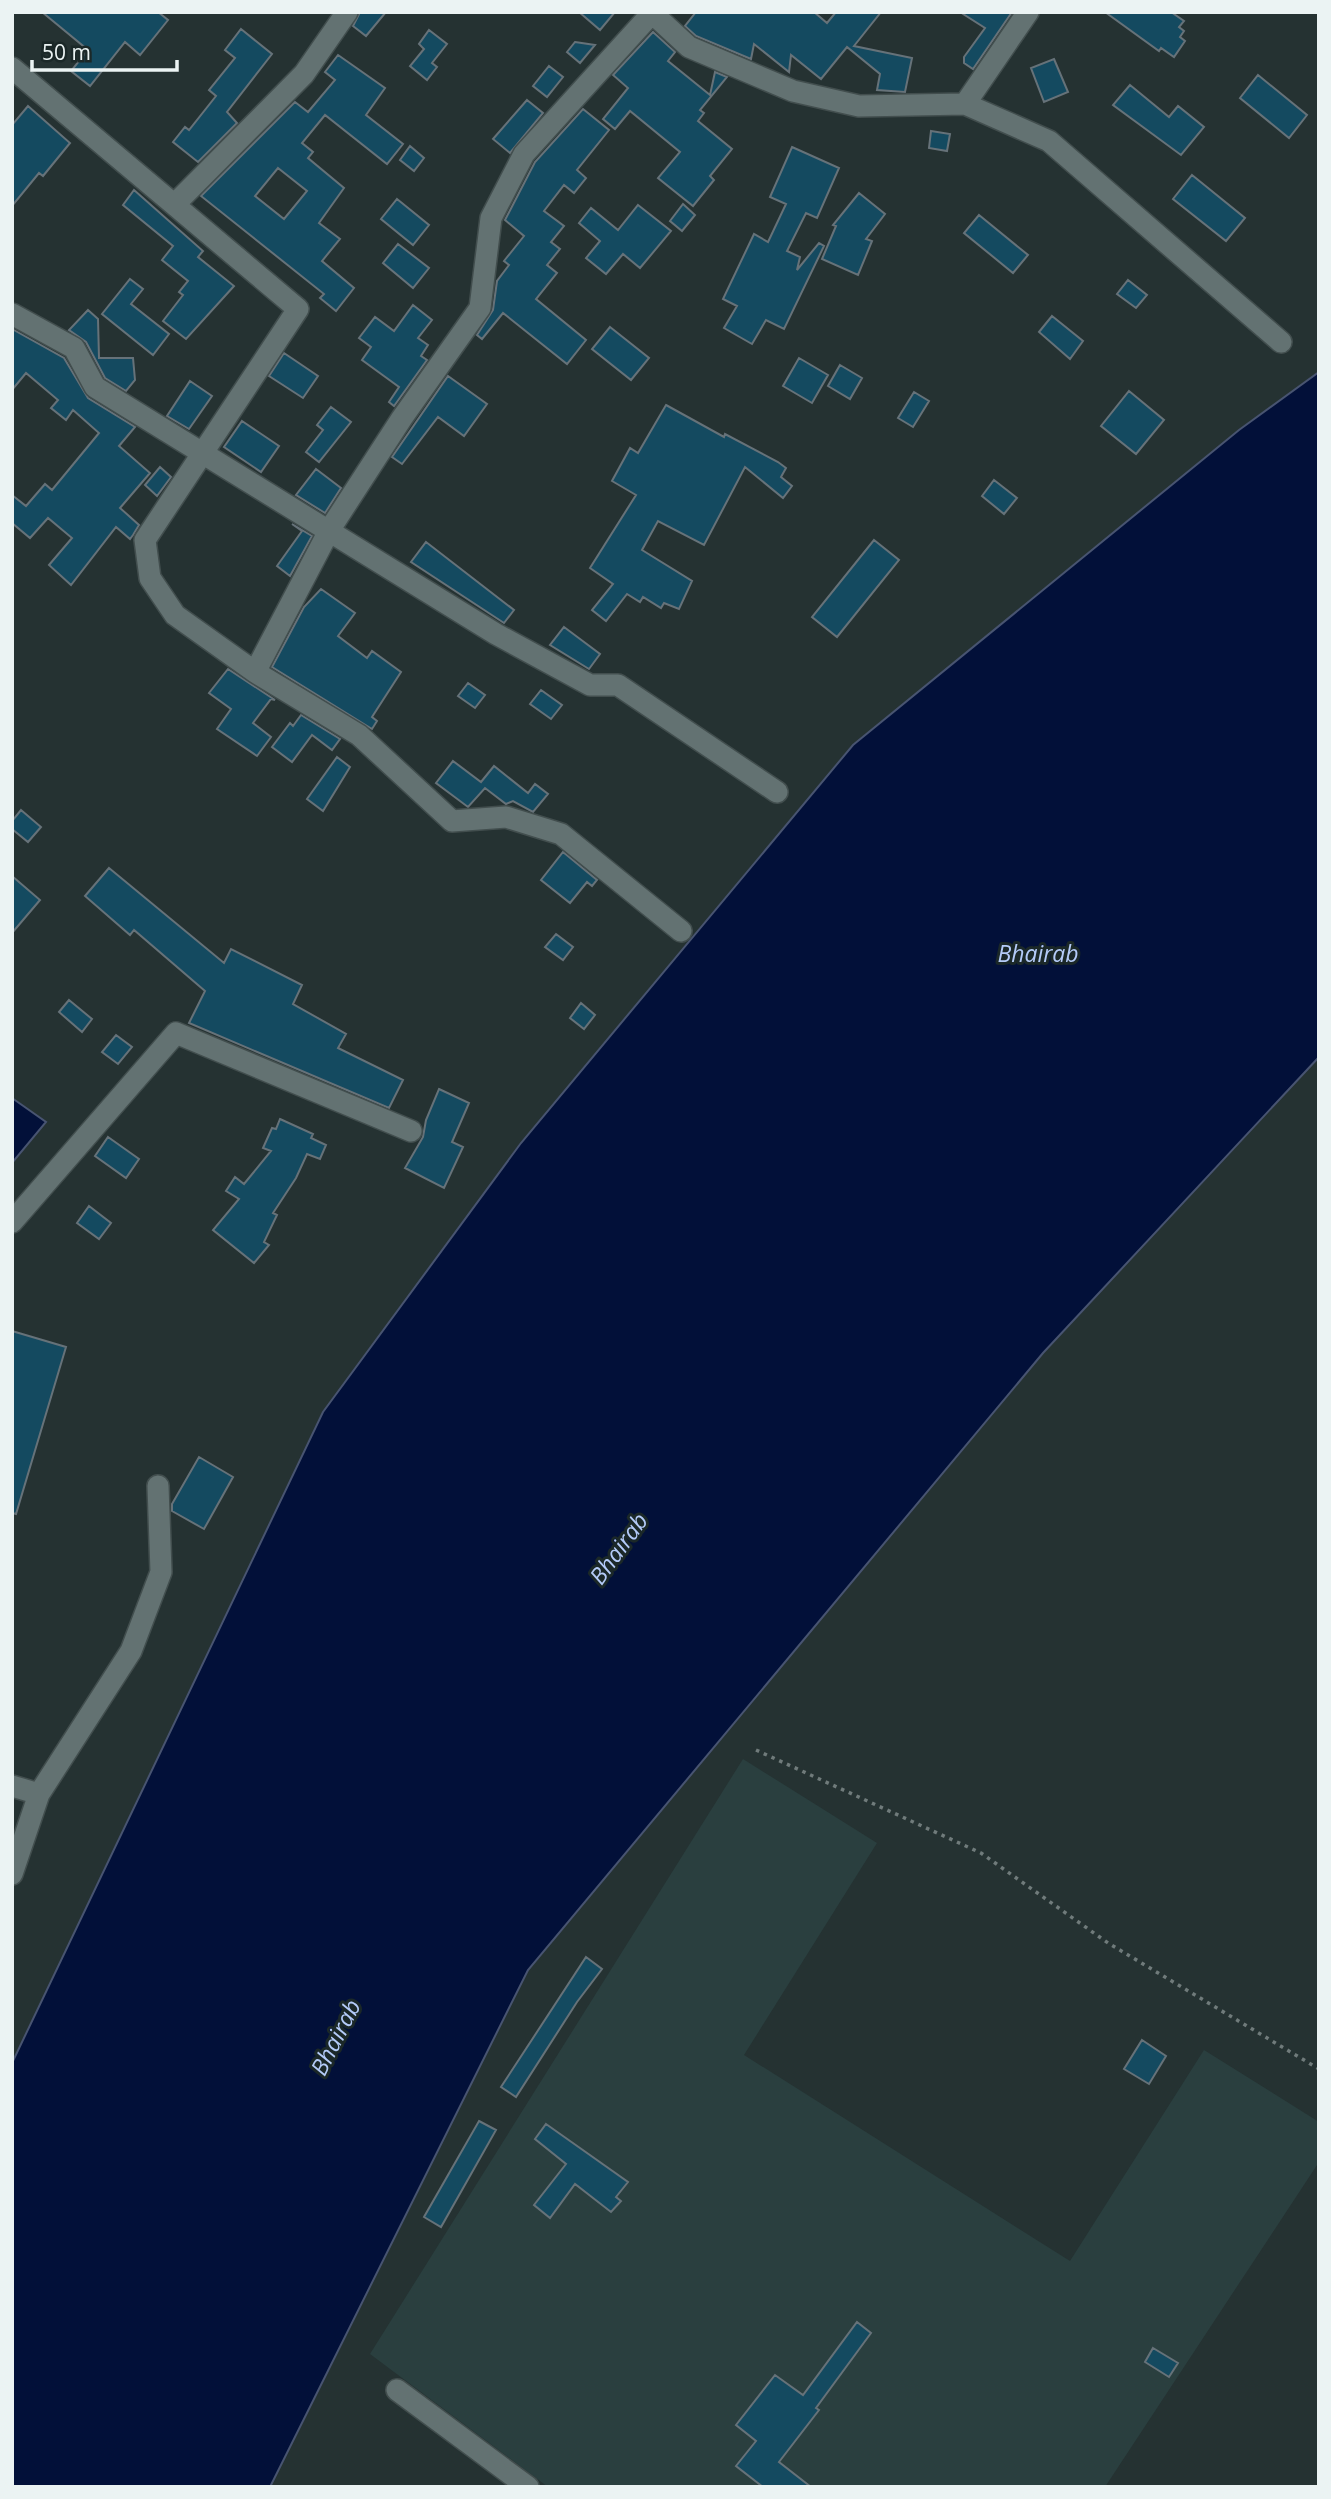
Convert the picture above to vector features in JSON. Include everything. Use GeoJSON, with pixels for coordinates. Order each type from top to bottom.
{"type":"FeatureCollection","features":[{"type":"Feature","properties":{"kind":"street"},"geometry":{"type":"LineString","coordinates":[[175,204],[304,74],[347,12]]}},
{"type":"Feature","properties":{"kind":"street"},"geometry":{"type":"LineString","coordinates":[[965,104],[1028,12]]}},
{"type":"Feature","properties":{"kind":"street"},"geometry":{"type":"LineString","coordinates":[[255,671],[330,529],[402,418],[480,308],[491,218],[524,154],[651,13],[689,47],[793,91],[859,106],[965,104],[1049,141],[1281,342]]}},
{"type":"Feature","properties":{"kind":"street"},"geometry":{"type":"LineString","coordinates":[[12,68],[298,309],[145,540],[149,578],[175,615],[255,671],[359,735],[452,821],[506,817],[561,834],[681,930]]}},
{"type":"Feature","properties":{"kind":"street"},"geometry":{"type":"LineString","coordinates":[[12,314],[74,348],[95,387],[205,452],[496,634],[590,685],[618,685],[777,792]]}},
{"type":"Feature","properties":{"kind":"street"},"geometry":{"type":"LineString","coordinates":[[12,1222],[176,1033],[411,1131]]}},
{"type":"Feature","properties":{"kind":"street"},"geometry":{"type":"LineString","coordinates":[[12,1874],[39,1794],[131,1651],[161,1572],[158,1486]]}},
{"type":"Feature","properties":{"kind":"street"},"geometry":{"type":"LineString","coordinates":[[12,1786],[39,1794]]}},
{"type":"Feature","properties":{"kind":"street"},"geometry":{"type":"LineString","coordinates":[[397,2390],[528,2487]]}},
{"type":"Feature","properties":{"kind":"path"},"geometry":{"type":"LineString","coordinates":[[755,1750],[981,1853],[1108,1943],[1319,2069]]}},
{"type":"Feature","properties":{"kind":"shaded area"},"geometry":{"type":"Polygon","coordinates":[[[743,1759],[877,1843],[744,2055],[1070,2261],[1204,2050],[1319,2122],[1319,2162],[1105,2487],[548,2487],[370,2354],[743,1759]]]}},
{"type":"Feature","properties":{"kind":"water","name":"Bhairab"},"geometry":{"type":"Polygon","coordinates":[[[1319,372],[1319,1057],[1043,1353],[528,1970],[270,2487],[12,2487],[12,2063],[323,1412],[521,1143],[853,745],[1239,430],[1319,372]]]}},
{"type":"Feature","properties":{"kind":"water"},"geometry":{"type":"Polygon","coordinates":[[[12,1098],[46,1122],[12,1163],[12,1098]]]}},
{"type":"Feature","properties":{"kind":"building"},"geometry":{"type":"Polygon","coordinates":[[[42,12],[158,12],[168,20],[140,55],[125,42],[90,86],[71,71],[88,50],[42,12]]]}},
{"type":"Feature","properties":{"kind":"building"},"geometry":{"type":"Polygon","coordinates":[[[360,12],[386,12],[366,36],[353,26],[360,12]]]}},
{"type":"Feature","properties":{"kind":"building"},"geometry":{"type":"Polygon","coordinates":[[[579,12],[615,12],[600,30],[579,12]]]}},
{"type":"Feature","properties":{"kind":"building"},"geometry":{"type":"Polygon","coordinates":[[[696,12],[814,12],[827,23],[836,12],[881,12],[854,46],[912,58],[905,92],[877,90],[880,74],[847,47],[821,79],[791,55],[789,72],[754,44],[751,59],[696,36],[685,26],[696,12]]]}},
{"type":"Feature","properties":{"kind":"building"},"geometry":{"type":"Polygon","coordinates":[[[960,12],[1012,12],[973,69],[964,63],[964,57],[985,28],[960,12]]]}},
{"type":"Feature","properties":{"kind":"building"},"geometry":{"type":"Polygon","coordinates":[[[1105,12],[1171,12],[1184,21],[1179,27],[1184,31],[1180,37],[1185,41],[1174,57],[1161,48],[1159,51],[1105,12]]]}},
{"type":"Feature","properties":{"kind":"building"},"geometry":{"type":"Polygon","coordinates":[[[241,29],[272,54],[227,112],[237,123],[198,162],[173,142],[185,127],[189,130],[216,96],[209,90],[235,58],[225,50],[241,29]]]}},
{"type":"Feature","properties":{"kind":"building"},"geometry":{"type":"Polygon","coordinates":[[[429,30],[447,44],[432,63],[437,67],[427,80],[410,66],[424,49],[419,44],[429,30]]]}},
{"type":"Feature","properties":{"kind":"building"},"geometry":{"type":"Polygon","coordinates":[[[653,32],[675,52],[668,61],[710,95],[715,72],[727,77],[700,110],[704,113],[698,121],[732,149],[710,176],[714,180],[693,206],[658,178],[680,152],[630,111],[615,129],[603,119],[628,88],[613,75],[653,32]]]}},
{"type":"Feature","properties":{"kind":"building"},"geometry":{"type":"Polygon","coordinates":[[[575,42],[595,45],[580,63],[567,52],[575,42]]]}},
{"type":"Feature","properties":{"kind":"building"},"geometry":{"type":"Polygon","coordinates":[[[338,55],[385,88],[366,115],[403,144],[387,164],[325,115],[302,143],[313,152],[308,158],[344,188],[319,223],[340,239],[322,261],[354,288],[336,311],[320,298],[324,294],[201,196],[295,102],[308,112],[335,80],[325,72],[338,55]],[[278,168],[255,196],[284,219],[307,191],[278,168]]]}},
{"type":"Feature","properties":{"kind":"building"},"geometry":{"type":"Polygon","coordinates":[[[1054,59],[1068,92],[1044,102],[1031,68],[1054,59]]]}},
{"type":"Feature","properties":{"kind":"building"},"geometry":{"type":"Polygon","coordinates":[[[549,66],[563,77],[547,97],[533,86],[549,66]]]}},
{"type":"Feature","properties":{"kind":"building"},"geometry":{"type":"Polygon","coordinates":[[[1258,75],[1307,115],[1289,138],[1240,98],[1258,75]]]}},
{"type":"Feature","properties":{"kind":"building"},"geometry":{"type":"Polygon","coordinates":[[[1130,85],[1169,117],[1178,106],[1204,127],[1181,155],[1113,105],[1130,85]]]}},
{"type":"Feature","properties":{"kind":"building"},"geometry":{"type":"Polygon","coordinates":[[[527,100],[543,113],[510,153],[493,139],[527,100]]]}},
{"type":"Feature","properties":{"kind":"building"},"geometry":{"type":"Polygon","coordinates":[[[28,106],[70,143],[43,176],[39,173],[12,206],[12,125],[28,106]]]}},
{"type":"Feature","properties":{"kind":"building"},"geometry":{"type":"Polygon","coordinates":[[[583,109],[609,130],[577,170],[586,178],[574,193],[564,185],[544,211],[564,226],[551,242],[560,249],[547,265],[557,273],[536,299],[586,340],[567,364],[503,313],[482,339],[477,335],[493,310],[497,281],[509,265],[504,261],[524,236],[505,220],[535,162],[583,109]]]}},
{"type":"Feature","properties":{"kind":"building"},"geometry":{"type":"Polygon","coordinates":[[[931,131],[950,134],[947,151],[929,148],[931,131]]]}},
{"type":"Feature","properties":{"kind":"building"},"geometry":{"type":"Polygon","coordinates":[[[410,146],[424,158],[414,171],[400,160],[410,146]]]}},
{"type":"Feature","properties":{"kind":"building"},"geometry":{"type":"Polygon","coordinates":[[[792,147],[839,168],[817,218],[806,213],[787,251],[800,257],[797,270],[819,243],[824,246],[784,329],[766,320],[752,344],[724,328],[737,306],[723,299],[754,234],[768,242],[786,204],[770,197],[792,147]]]}},
{"type":"Feature","properties":{"kind":"building"},"geometry":{"type":"Polygon","coordinates":[[[1192,175],[1245,218],[1226,241],[1173,199],[1192,175]]]}},
{"type":"Feature","properties":{"kind":"building"},"geometry":{"type":"Polygon","coordinates":[[[134,190],[203,251],[198,257],[234,286],[186,339],[163,321],[183,295],[179,292],[188,281],[162,260],[173,246],[123,205],[134,190]]]}},
{"type":"Feature","properties":{"kind":"building"},"geometry":{"type":"Polygon","coordinates":[[[859,193],[885,214],[866,239],[872,241],[858,275],[822,259],[836,226],[833,225],[859,193]]]}},
{"type":"Feature","properties":{"kind":"building"},"geometry":{"type":"Polygon","coordinates":[[[397,199],[429,225],[413,245],[381,219],[397,199]]]}},
{"type":"Feature","properties":{"kind":"building"},"geometry":{"type":"Polygon","coordinates":[[[683,204],[695,215],[682,231],[670,221],[683,204]]]}},
{"type":"Feature","properties":{"kind":"building"},"geometry":{"type":"Polygon","coordinates":[[[638,205],[671,231],[640,268],[623,254],[606,274],[586,258],[600,241],[579,223],[591,208],[618,230],[638,205]]]}},
{"type":"Feature","properties":{"kind":"building"},"geometry":{"type":"Polygon","coordinates":[[[979,215],[1028,255],[1013,273],[964,233],[979,215]]]}},
{"type":"Feature","properties":{"kind":"building"},"geometry":{"type":"Polygon","coordinates":[[[398,244],[429,268],[413,288],[383,263],[398,244]]]}},
{"type":"Feature","properties":{"kind":"building"},"geometry":{"type":"Polygon","coordinates":[[[130,279],[143,289],[131,304],[169,334],[153,355],[102,314],[130,279]]]}},
{"type":"Feature","properties":{"kind":"building"},"geometry":{"type":"Polygon","coordinates":[[[1128,280],[1147,295],[1136,308],[1117,294],[1128,280]]]}},
{"type":"Feature","properties":{"kind":"building"},"geometry":{"type":"Polygon","coordinates":[[[413,305],[432,320],[418,338],[428,345],[421,356],[427,360],[394,406],[389,402],[399,387],[362,360],[371,347],[359,338],[375,317],[394,331],[413,305]]]}},
{"type":"Feature","properties":{"kind":"building"},"geometry":{"type":"Polygon","coordinates":[[[88,310],[98,319],[99,358],[133,358],[135,380],[126,391],[105,378],[86,342],[69,330],[88,310]]]}},
{"type":"Feature","properties":{"kind":"building"},"geometry":{"type":"Polygon","coordinates":[[[1052,316],[1083,341],[1070,359],[1039,332],[1052,316]]]}},
{"type":"Feature","properties":{"kind":"building"},"geometry":{"type":"Polygon","coordinates":[[[610,327],[649,358],[631,380],[592,349],[610,327]]]}},
{"type":"Feature","properties":{"kind":"building"},"geometry":{"type":"Polygon","coordinates":[[[12,329],[64,358],[88,398],[135,427],[119,446],[150,473],[120,508],[139,525],[133,535],[130,539],[116,527],[71,585],[49,565],[72,538],[48,518],[30,538],[12,523],[12,495],[26,506],[45,484],[52,490],[99,433],[73,410],[66,420],[51,408],[58,400],[26,373],[12,390],[12,329]]]}},
{"type":"Feature","properties":{"kind":"building"},"geometry":{"type":"Polygon","coordinates":[[[284,353],[318,376],[303,398],[269,376],[284,353]]]}},
{"type":"Feature","properties":{"kind":"building"},"geometry":{"type":"Polygon","coordinates":[[[799,358],[828,375],[812,403],[783,386],[799,358]]]}},
{"type":"Feature","properties":{"kind":"building"},"geometry":{"type":"Polygon","coordinates":[[[840,365],[862,378],[850,399],[828,386],[840,365]]]}},
{"type":"Feature","properties":{"kind":"building"},"geometry":{"type":"Polygon","coordinates":[[[448,376],[487,404],[464,436],[438,417],[402,464],[392,457],[448,376]]]}},
{"type":"Feature","properties":{"kind":"building"},"geometry":{"type":"Polygon","coordinates":[[[190,381],[212,396],[189,429],[167,416],[190,381]]]}},
{"type":"Feature","properties":{"kind":"building"},"geometry":{"type":"Polygon","coordinates":[[[1129,391],[1164,420],[1136,454],[1101,426],[1129,391]]]}},
{"type":"Feature","properties":{"kind":"building"},"geometry":{"type":"Polygon","coordinates":[[[914,392],[929,401],[913,427],[898,418],[914,392]]]}},
{"type":"Feature","properties":{"kind":"building"},"geometry":{"type":"Polygon","coordinates":[[[666,405],[724,437],[725,434],[778,462],[786,468],[781,477],[792,486],[783,498],[745,467],[704,545],[658,521],[642,550],[692,581],[679,609],[664,603],[661,608],[643,597],[640,602],[627,594],[606,621],[592,610],[613,584],[590,568],[636,495],[612,481],[630,448],[638,453],[666,405]]]}},
{"type":"Feature","properties":{"kind":"building"},"geometry":{"type":"Polygon","coordinates":[[[331,407],[351,422],[319,462],[306,452],[323,430],[317,425],[331,407]]]}},
{"type":"Feature","properties":{"kind":"building"},"geometry":{"type":"Polygon","coordinates":[[[242,421],[279,446],[261,472],[224,447],[242,421]]]}},
{"type":"Feature","properties":{"kind":"building"},"geometry":{"type":"Polygon","coordinates":[[[160,467],[171,477],[157,496],[145,485],[160,467]]]}},
{"type":"Feature","properties":{"kind":"building"},"geometry":{"type":"Polygon","coordinates":[[[316,469],[341,488],[325,513],[296,495],[316,469]]]}},
{"type":"Feature","properties":{"kind":"building"},"geometry":{"type":"Polygon","coordinates":[[[994,480],[1017,498],[1004,514],[982,496],[994,480]]]}},
{"type":"Feature","properties":{"kind":"building"},"geometry":{"type":"Polygon","coordinates":[[[292,524],[312,536],[290,576],[277,566],[302,531],[292,524]]]}},
{"type":"Feature","properties":{"kind":"building"},"geometry":{"type":"Polygon","coordinates":[[[874,540],[899,560],[837,637],[812,617],[874,540]]]}},
{"type":"Feature","properties":{"kind":"building"},"geometry":{"type":"Polygon","coordinates":[[[426,542],[514,610],[504,623],[411,562],[426,542]]]}},
{"type":"Feature","properties":{"kind":"building"},"geometry":{"type":"Polygon","coordinates":[[[321,589],[355,613],[338,636],[367,658],[372,651],[401,672],[372,717],[377,721],[372,729],[272,667],[304,607],[321,589]]]}},
{"type":"Feature","properties":{"kind":"building"},"geometry":{"type":"Polygon","coordinates":[[[564,627],[600,654],[589,669],[550,645],[564,627]]]}},
{"type":"Feature","properties":{"kind":"building"},"geometry":{"type":"Polygon","coordinates":[[[228,669],[275,700],[271,699],[253,723],[271,737],[257,756],[217,729],[231,709],[209,693],[228,669]]]}},
{"type":"Feature","properties":{"kind":"building"},"geometry":{"type":"Polygon","coordinates":[[[468,683],[485,695],[475,708],[458,696],[468,683]]]}},
{"type":"Feature","properties":{"kind":"building"},"geometry":{"type":"Polygon","coordinates":[[[541,690],[562,705],[551,719],[530,704],[541,690]]]}},
{"type":"Feature","properties":{"kind":"building"},"geometry":{"type":"Polygon","coordinates":[[[301,715],[340,739],[332,750],[312,735],[292,762],[272,747],[290,723],[293,726],[301,715]]]}},
{"type":"Feature","properties":{"kind":"building"},"geometry":{"type":"Polygon","coordinates":[[[337,757],[350,767],[323,811],[307,799],[337,757]]]}},
{"type":"Feature","properties":{"kind":"building"},"geometry":{"type":"Polygon","coordinates":[[[453,761],[481,782],[494,766],[528,793],[535,784],[548,794],[533,812],[513,801],[506,804],[485,788],[468,807],[436,783],[453,761]]]}},
{"type":"Feature","properties":{"kind":"building"},"geometry":{"type":"Polygon","coordinates":[[[21,810],[41,827],[28,842],[12,829],[12,821],[21,810]]]}},
{"type":"Feature","properties":{"kind":"building"},"geometry":{"type":"Polygon","coordinates":[[[563,852],[597,880],[592,886],[587,882],[570,903],[541,880],[563,852]]]}},
{"type":"Feature","properties":{"kind":"building"},"geometry":{"type":"Polygon","coordinates":[[[109,868],[224,963],[231,949],[302,985],[293,1004],[346,1034],[338,1048],[403,1080],[389,1108],[189,1023],[205,991],[134,930],[130,935],[85,896],[109,868]]]}},
{"type":"Feature","properties":{"kind":"building"},"geometry":{"type":"Polygon","coordinates":[[[12,876],[40,900],[12,933],[12,876]]]}},
{"type":"Feature","properties":{"kind":"building"},"geometry":{"type":"Polygon","coordinates":[[[556,934],[573,947],[563,960],[545,947],[556,934]]]}},
{"type":"Feature","properties":{"kind":"building"},"geometry":{"type":"Polygon","coordinates":[[[69,1000],[92,1019],[82,1032],[59,1012],[69,1000]]]}},
{"type":"Feature","properties":{"kind":"building"},"geometry":{"type":"Polygon","coordinates":[[[581,1003],[595,1015],[584,1029],[570,1018],[581,1003]]]}},
{"type":"Feature","properties":{"kind":"building"},"geometry":{"type":"Polygon","coordinates":[[[116,1035],[132,1047],[118,1064],[102,1052],[116,1035]]]}},
{"type":"Feature","properties":{"kind":"building"},"geometry":{"type":"Polygon","coordinates":[[[439,1089],[469,1103],[452,1142],[463,1147],[444,1188],[405,1168],[423,1137],[426,1120],[439,1089]]]}},
{"type":"Feature","properties":{"kind":"building"},"geometry":{"type":"Polygon","coordinates":[[[280,1119],[313,1134],[311,1138],[326,1145],[320,1159],[307,1154],[296,1178],[273,1213],[277,1215],[264,1242],[269,1245],[254,1263],[213,1230],[239,1199],[226,1191],[235,1177],[244,1184],[271,1151],[263,1148],[272,1128],[276,1129],[280,1119]]]}},
{"type":"Feature","properties":{"kind":"building"},"geometry":{"type":"Polygon","coordinates":[[[108,1137],[139,1159],[126,1178],[95,1156],[108,1137]]]}},
{"type":"Feature","properties":{"kind":"building"},"geometry":{"type":"Polygon","coordinates":[[[89,1206],[111,1223],[99,1239],[77,1223],[89,1206]]]}},
{"type":"Feature","properties":{"kind":"building"},"geometry":{"type":"Polygon","coordinates":[[[12,1331],[66,1347],[16,1514],[12,1513],[12,1331]]]}},
{"type":"Feature","properties":{"kind":"building"},"geometry":{"type":"Polygon","coordinates":[[[199,1457],[233,1477],[204,1529],[172,1511],[172,1504],[199,1457]]]}},
{"type":"Feature","properties":{"kind":"building"},"geometry":{"type":"Polygon","coordinates":[[[586,1957],[602,1969],[577,2002],[516,2097],[501,2087],[586,1957]]]}},
{"type":"Feature","properties":{"kind":"building"},"geometry":{"type":"Polygon","coordinates":[[[1142,2040],[1166,2056],[1149,2084],[1124,2069],[1142,2040]]]}},
{"type":"Feature","properties":{"kind":"building"},"geometry":{"type":"Polygon","coordinates":[[[479,2121],[496,2130],[441,2227],[424,2217],[479,2121]]]}},
{"type":"Feature","properties":{"kind":"building"},"geometry":{"type":"Polygon","coordinates":[[[546,2124],[628,2182],[616,2197],[621,2201],[611,2212],[575,2184],[550,2218],[534,2205],[566,2164],[535,2139],[546,2124]]]}},
{"type":"Feature","properties":{"kind":"building"},"geometry":{"type":"Polygon","coordinates":[[[857,2322],[871,2333],[816,2408],[819,2410],[779,2462],[811,2487],[763,2487],[736,2466],[756,2441],[736,2425],[775,2375],[803,2395],[857,2322]]]}},
{"type":"Feature","properties":{"kind":"building"},"geometry":{"type":"Polygon","coordinates":[[[1153,2348],[1178,2363],[1169,2377],[1145,2362],[1153,2348]]]}}]}
